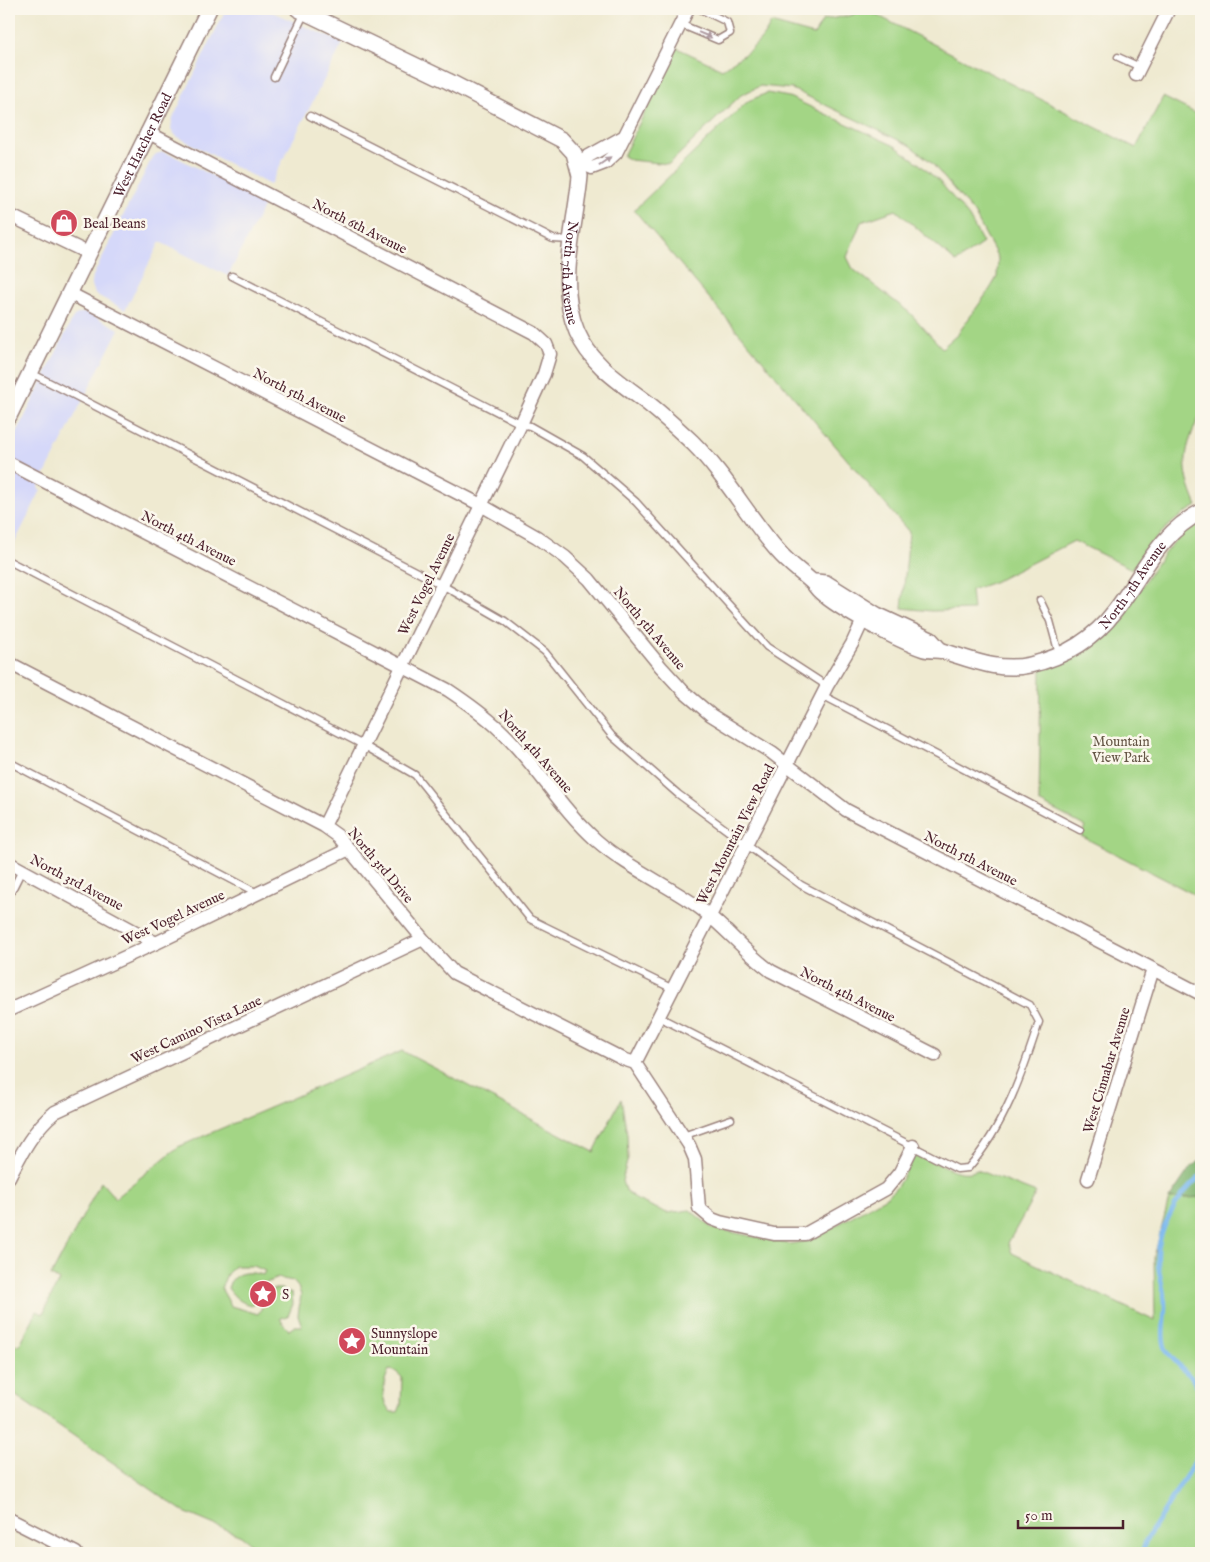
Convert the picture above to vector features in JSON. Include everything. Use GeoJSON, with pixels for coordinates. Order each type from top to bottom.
{"type":"FeatureCollection","features":[{"type":"Feature","properties":{"kind":"street","name":"West Hatcher Road"},"geometry":{"type":"LineString","coordinates":[[9,416],[209,9]]}},
{"type":"Feature","properties":{"kind":"street"},"geometry":{"type":"LineString","coordinates":[[301,11],[550,132],[569,145],[578,162],[623,137],[688,9]]}},
{"type":"Feature","properties":{"kind":"street"},"geometry":{"type":"LineString","coordinates":[[1138,71],[1169,9]]}},
{"type":"Feature","properties":{"kind":"street","name":"North 6th Avenue"},"geometry":{"type":"LineString","coordinates":[[148,132],[534,333],[546,344],[550,354]]}},
{"type":"Feature","properties":{"kind":"street","name":"North 7th Avenue"},"geometry":{"type":"LineString","coordinates":[[578,162],[580,176],[568,276],[570,308],[577,331],[586,350],[608,374],[658,411],[693,444],[725,479],[779,553],[812,582],[826,583],[864,614],[931,640],[940,650],[995,667],[1031,665],[1060,655],[1084,642],[1104,625],[1164,541],[1179,526],[1201,512]]}},
{"type":"Feature","properties":{"kind":"street"},"geometry":{"type":"LineString","coordinates":[[9,215],[88,254]]}},
{"type":"Feature","properties":{"kind":"street","name":"North 5th Avenue"},"geometry":{"type":"LineString","coordinates":[[69,293],[481,505],[537,537],[565,557],[590,579],[661,667],[684,692],[711,715],[772,752],[786,765],[846,810],[1201,994]]}},
{"type":"Feature","properties":{"kind":"street","name":"West Vogel Avenue"},"geometry":{"type":"LineString","coordinates":[[324,826],[521,424],[544,374],[550,354]]}},
{"type":"Feature","properties":{"kind":"street","name":"North 4th Avenue"},"geometry":{"type":"LineString","coordinates":[[9,463],[403,665],[448,690],[477,710],[500,730],[560,801],[596,839],[651,879],[710,916],[741,948],[771,971],[935,1055]]}},
{"type":"Feature","properties":{"kind":"street","name":"West Mountain View Road"},"geometry":{"type":"LineString","coordinates":[[635,1063],[864,614]]}},
{"type":"Feature","properties":{"kind":"street","name":"North 3rd Drive"},"geometry":{"type":"LineString","coordinates":[[9,663],[324,826],[338,836],[423,940],[454,973],[623,1059],[635,1063]]}},
{"type":"Feature","properties":{"kind":"street","name":"West Vogel Avenue"},"geometry":{"type":"LineString","coordinates":[[9,1010],[258,894],[349,849]]}},
{"type":"Feature","properties":{"kind":"street","name":"North 3rd Avenue"},"geometry":{"type":"LineString","coordinates":[[9,863],[156,942]]}},
{"type":"Feature","properties":{"kind":"street","name":"West Camino Vista Lane"},"geometry":{"type":"LineString","coordinates":[[9,1177],[31,1136],[55,1112],[423,940]]}},
{"type":"Feature","properties":{"kind":"street","name":"West Cinnabar Avenue"},"geometry":{"type":"LineString","coordinates":[[1088,1180],[1153,969]]}},
{"type":"Feature","properties":{"kind":"street"},"geometry":{"type":"LineString","coordinates":[[635,1063],[683,1136],[695,1159],[697,1194],[702,1212],[720,1222],[786,1236],[805,1234],[886,1189],[900,1172],[913,1146]]}},
{"type":"Feature","properties":{"kind":"street"},"geometry":{"type":"LineString","coordinates":[[9,1519],[76,1553]]}},
{"type":"Feature","properties":{"kind":"lane"},"geometry":{"type":"LineString","coordinates":[[680,24],[718,40],[730,33],[727,22],[700,9]]}},
{"type":"Feature","properties":{"kind":"lane"},"geometry":{"type":"LineString","coordinates":[[274,77],[301,11]]}},
{"type":"Feature","properties":{"kind":"lane"},"geometry":{"type":"LineString","coordinates":[[1118,57],[1138,71]]}},
{"type":"Feature","properties":{"kind":"lane"},"geometry":{"type":"LineString","coordinates":[[310,116],[553,239],[572,240]]}},
{"type":"Feature","properties":{"kind":"lane"},"geometry":{"type":"LineString","coordinates":[[232,276],[521,424],[530,426],[583,456],[636,502],[767,647],[824,690],[1080,830]]}},
{"type":"Feature","properties":{"kind":"lane"},"geometry":{"type":"LineString","coordinates":[[30,373],[442,585],[505,621],[545,652],[612,736],[678,794],[801,886],[1030,1005],[1039,1022],[1030,1050],[1000,1121],[981,1153],[968,1168],[956,1168],[659,1018]]}},
{"type":"Feature","properties":{"kind":"lane"},"geometry":{"type":"LineString","coordinates":[[9,562],[363,745],[415,775],[530,919],[673,989]]}},
{"type":"Feature","properties":{"kind":"lane"},"geometry":{"type":"LineString","coordinates":[[1040,600],[1050,621],[1060,655]]}},
{"type":"Feature","properties":{"kind":"lane"},"geometry":{"type":"LineString","coordinates":[[9,762],[258,894]]}},
{"type":"Feature","properties":{"kind":"lane"},"geometry":{"type":"LineString","coordinates":[[9,896],[22,870]]}},
{"type":"Feature","properties":{"kind":"lane"},"geometry":{"type":"LineString","coordinates":[[683,1136],[731,1118]]}},
{"type":"Feature","properties":{"kind":"shaded area"},"geometry":{"type":"Polygon","coordinates":[[[226,9],[265,9],[343,43],[270,185],[176,136],[171,129],[172,120],[226,9]]]}},
{"type":"Feature","properties":{"kind":"shaded area"},"geometry":{"type":"Polygon","coordinates":[[[163,152],[265,203],[228,276],[160,242],[125,310],[95,294],[92,278],[152,158],[156,154],[163,152]]]}},
{"type":"Feature","properties":{"kind":"shaded area"},"geometry":{"type":"Polygon","coordinates":[[[80,313],[88,313],[119,329],[38,488],[41,490],[9,554],[9,449],[74,316],[80,313]]]}},
{"type":"Feature","properties":{"kind":"green space"},"geometry":{"type":"Polygon","coordinates":[[[856,9],[865,9],[1136,148],[1163,97],[1201,116],[1201,413],[1190,438],[1186,459],[1188,481],[1197,506],[1169,526],[1153,542],[1132,569],[1074,541],[994,582],[971,590],[973,610],[931,611],[902,608],[909,532],[634,210],[748,101],[767,93],[789,97],[895,146],[940,182],[969,217],[983,243],[956,262],[896,210],[861,222],[847,257],[853,269],[910,313],[942,348],[957,335],[997,277],[998,258],[974,213],[930,161],[909,145],[792,89],[760,86],[741,95],[669,164],[630,160],[623,156],[677,48],[722,69],[744,55],[756,44],[771,23],[814,35],[823,20],[853,15],[856,9]]]}},
{"type":"Feature","properties":{"kind":"green space","name":"Mountain View Park"},"geometry":{"type":"Polygon","coordinates":[[[1201,522],[1201,898],[1081,836],[1086,827],[1039,802],[1041,669],[1052,666],[1083,651],[1102,637],[1128,608],[1164,554],[1187,531],[1201,522]]]}},
{"type":"Feature","properties":{"kind":"green space"},"geometry":{"type":"Polygon","coordinates":[[[402,1051],[594,1152],[621,1099],[627,1134],[628,1158],[622,1181],[625,1190],[637,1200],[667,1213],[690,1210],[712,1228],[789,1244],[808,1241],[888,1196],[897,1187],[917,1151],[954,1170],[970,1172],[977,1170],[1036,1193],[1008,1243],[1012,1253],[1155,1321],[1154,1257],[1169,1199],[1201,1197],[1201,1553],[263,1553],[241,1536],[184,1512],[9,1391],[9,1341],[19,1346],[37,1311],[43,1314],[59,1280],[51,1276],[101,1182],[115,1198],[178,1147],[402,1051]],[[235,1266],[227,1274],[221,1288],[231,1306],[258,1314],[266,1295],[271,1289],[281,1289],[292,1293],[293,1304],[288,1316],[280,1318],[283,1324],[289,1330],[295,1326],[302,1326],[298,1315],[301,1295],[293,1281],[278,1278],[266,1283],[254,1305],[250,1305],[239,1300],[233,1294],[228,1288],[230,1282],[237,1275],[252,1273],[263,1275],[265,1271],[254,1266],[235,1266]],[[389,1370],[383,1392],[385,1402],[391,1412],[398,1412],[401,1405],[402,1377],[395,1371],[389,1370]]]}},
{"type":"Feature","properties":{"kind":"green space"},"geometry":{"type":"Polygon","coordinates":[[[1201,1160],[1201,1197],[1169,1199],[1190,1168],[1201,1160]]]}},
{"type":"Feature","properties":{"kind":"waterway"},"geometry":{"type":"LineString","coordinates":[[1201,1176],[1176,1204],[1164,1227],[1158,1251],[1158,1263],[1165,1300],[1163,1335],[1165,1346],[1171,1357],[1193,1380],[1201,1393]]}},
{"type":"Feature","properties":{"kind":"waterway"},"geometry":{"type":"LineString","coordinates":[[1142,1553],[1146,1540],[1197,1458],[1201,1413]]}},
{"type":"Feature","properties":{"kind":"place","name":"Beal Beans"},"geometry":{"type":"Point","coordinates":[64,223]}},
{"type":"Feature","properties":{"kind":"place","name":"S"},"geometry":{"type":"Point","coordinates":[263,1294]}},
{"type":"Feature","properties":{"kind":"place","name":"Sunnyslope Mountain"},"geometry":{"type":"Point","coordinates":[352,1341]}}]}
